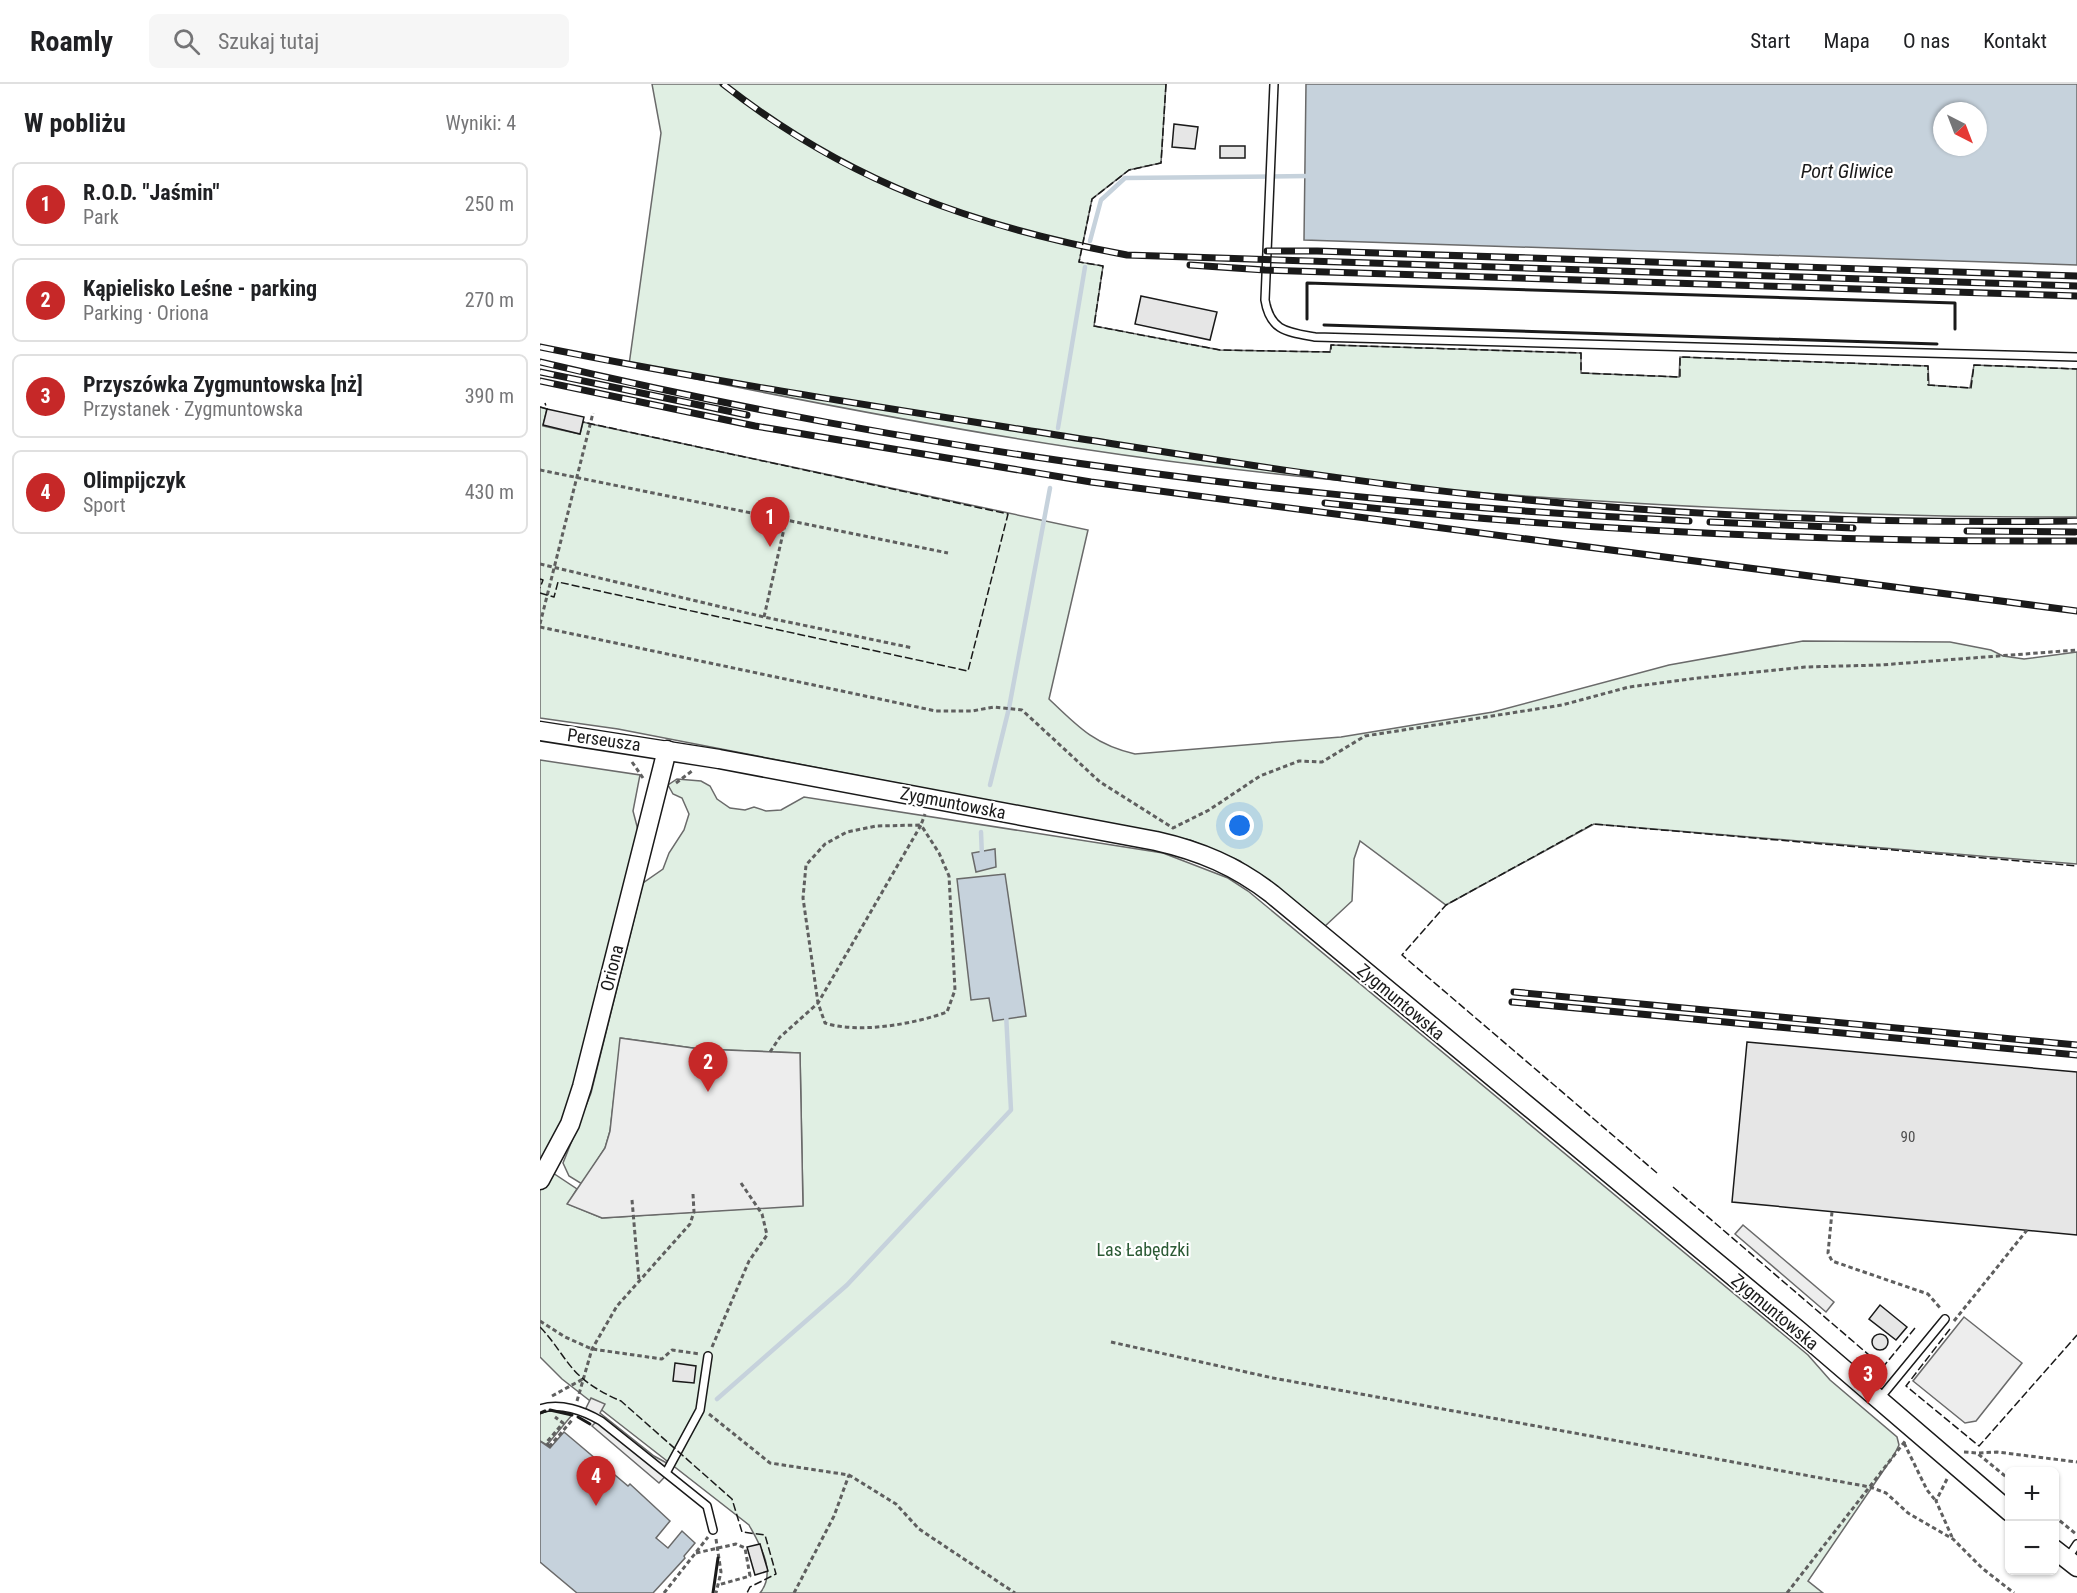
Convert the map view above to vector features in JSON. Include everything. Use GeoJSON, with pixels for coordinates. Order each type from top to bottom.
{"type":"FeatureCollection","features":[{"type":"Feature","properties":{"kind":"street","name":"Perseusza"},"geometry":{"type":"LineString","coordinates":[[540,731],[667,750]]}},
{"type":"Feature","properties":{"kind":"street","name":"Oriona"},"geometry":{"type":"LineString","coordinates":[[540,1180],[570,1124],[582,1087],[667,750]]}},
{"type":"Feature","properties":{"kind":"street","name":"Zygmuntowska"},"geometry":{"type":"LineString","coordinates":[[667,750],[1156,841],[1187,848],[1236,868],[1272,894],[1780,1315],[1879,1400],[1909,1437],[2005,1508]]}},
{"type":"Feature","properties":{"kind":"lane"},"geometry":{"type":"LineString","coordinates":[[1274,84],[1268,171],[1264,300],[1267,315],[1275,325],[1291,332],[1315,337],[2077,357]]}},
{"type":"Feature","properties":{"kind":"lane"},"geometry":{"type":"LineString","coordinates":[[1879,1400],[1945,1319]]}},
{"type":"Feature","properties":{"kind":"lane"},"geometry":{"type":"LineString","coordinates":[[667,1471],[700,1410],[708,1356]]}},
{"type":"Feature","properties":{"kind":"lane"},"geometry":{"type":"LineString","coordinates":[[542,1408],[556,1406],[602,1421],[708,1506],[713,1530]]}},
{"type":"Feature","properties":{"kind":"path"},"geometry":{"type":"LineString","coordinates":[[593,413],[553,566],[540,626],[936,711],[972,711],[994,707],[1022,710],[1100,782],[1173,828],[1209,810],[1260,776],[1299,761],[1322,762],[1365,736],[1562,705],[1629,687],[1698,678],[1805,667],[1880,665],[2077,650]]}},
{"type":"Feature","properties":{"kind":"path"},"geometry":{"type":"LineString","coordinates":[[540,470],[948,553]]}},
{"type":"Feature","properties":{"kind":"path"},"geometry":{"type":"LineString","coordinates":[[764,617],[786,520]]}},
{"type":"Feature","properties":{"kind":"path"},"geometry":{"type":"LineString","coordinates":[[540,564],[764,617],[913,648]]}},
{"type":"Feature","properties":{"kind":"path"},"geometry":{"type":"LineString","coordinates":[[770,1052],[780,1037],[818,1004],[921,825],[926,810]]}},
{"type":"Feature","properties":{"kind":"path"},"geometry":{"type":"LineString","coordinates":[[921,825],[939,853],[949,876],[955,990],[947,1012],[922,1021],[840,1028],[825,1023],[818,1004],[803,898],[806,865],[825,844],[847,832],[876,826],[921,825]]}},
{"type":"Feature","properties":{"kind":"path"},"geometry":{"type":"LineString","coordinates":[[540,1321],[592,1350],[662,1359],[672,1350],[708,1356],[749,1261],[767,1235],[762,1214],[741,1183]]}},
{"type":"Feature","properties":{"kind":"path"},"geometry":{"type":"LineString","coordinates":[[542,1408],[563,1423],[546,1443],[549,1446],[573,1418],[592,1350],[617,1306],[690,1224],[694,1212],[693,1194]]}},
{"type":"Feature","properties":{"kind":"path"},"geometry":{"type":"LineString","coordinates":[[632,1200],[639,1281]]}},
{"type":"Feature","properties":{"kind":"path"},"geometry":{"type":"LineString","coordinates":[[1832,1212],[1828,1253],[1832,1261],[1928,1294],[1938,1305],[1945,1319],[1946,1330],[2026,1230]]}},
{"type":"Feature","properties":{"kind":"path"},"geometry":{"type":"LineString","coordinates":[[1111,1341],[1273,1378],[1870,1487],[1886,1493],[1908,1513],[1953,1539],[1982,1568],[2014,1593]]}},
{"type":"Feature","properties":{"kind":"path"},"geometry":{"type":"LineString","coordinates":[[549,1398],[584,1378]]}},
{"type":"Feature","properties":{"kind":"path"},"geometry":{"type":"LineString","coordinates":[[705,1410],[770,1463],[849,1475],[896,1504],[919,1529],[1015,1593]]}},
{"type":"Feature","properties":{"kind":"path"},"geometry":{"type":"LineString","coordinates":[[1787,1593],[1909,1437]]}},
{"type":"Feature","properties":{"kind":"path"},"geometry":{"type":"LineString","coordinates":[[1909,1437],[1927,1490],[1936,1501],[1953,1539]]}},
{"type":"Feature","properties":{"kind":"path"},"geometry":{"type":"LineString","coordinates":[[1961,1449],[1964,1452],[1997,1452],[2077,1462]]}},
{"type":"Feature","properties":{"kind":"path"},"geometry":{"type":"LineString","coordinates":[[1977,1453],[2005,1476]]}},
{"type":"Feature","properties":{"kind":"path"},"geometry":{"type":"LineString","coordinates":[[794,1593],[834,1516],[849,1475]]}},
{"type":"Feature","properties":{"kind":"path"},"geometry":{"type":"LineString","coordinates":[[1936,1501],[1937,1494],[1949,1475]]}},
{"type":"Feature","properties":{"kind":"path"},"geometry":{"type":"LineString","coordinates":[[2059,1519],[2077,1535]]}},
{"type":"Feature","properties":{"kind":"path"},"geometry":{"type":"LineString","coordinates":[[713,1530],[721,1572],[716,1593]]}},
{"type":"Feature","properties":{"kind":"path"},"geometry":{"type":"LineString","coordinates":[[664,1593],[713,1530]]}},
{"type":"Feature","properties":{"kind":"path"},"geometry":{"type":"LineString","coordinates":[[696,1553],[742,1546],[751,1571],[747,1578],[718,1585]]}},
{"type":"Feature","properties":{"kind":"green space"},"geometry":{"type":"Polygon","coordinates":[[[652,84],[1166,84],[1161,163],[1129,170],[1092,199],[1079,262],[1103,266],[1094,326],[1220,350],[1330,352],[1331,345],[1581,353],[1581,373],[1679,377],[1680,357],[1928,366],[1929,385],[1970,388],[1974,365],[2077,369],[2077,517],[1974,517],[1667,505],[1519,496],[1296,476],[1149,459],[963,430],[629,365],[661,133],[652,84]]]}},
{"type":"Feature","properties":{"kind":"green space"},"geometry":{"type":"Polygon","coordinates":[[[540,407],[547,409],[543,426],[580,434],[583,422],[1088,530],[1049,699],[1088,734],[1109,746],[1135,754],[1341,737],[1493,712],[1669,665],[1803,641],[1950,642],[2024,659],[2077,652],[2077,864],[1594,824],[1446,905],[1360,841],[1354,859],[1352,901],[1324,927],[1240,861],[1190,840],[618,729],[540,718],[540,407]]]}},
{"type":"Feature","properties":{"kind":"green space","name":"Las Łabędzki"},"geometry":{"type":"Polygon","coordinates":[[[540,760],[640,775],[633,811],[638,830],[578,1073],[547,1169],[577,1189],[568,1204],[602,1218],[803,1205],[800,1053],[700,1049],[621,1038],[610,1131],[605,1148],[582,1184],[569,1176],[563,1163],[591,1093],[643,883],[663,869],[669,853],[684,830],[689,814],[682,798],[673,794],[668,785],[677,779],[701,781],[710,786],[717,799],[730,808],[745,810],[754,807],[766,811],[781,810],[804,797],[1163,853],[1228,878],[1248,891],[1808,1355],[1830,1380],[1897,1437],[1899,1445],[1894,1455],[1808,1581],[1823,1593],[760,1593],[765,1585],[767,1568],[762,1550],[749,1525],[562,1379],[540,1357],[540,760]]]}},
{"type":"Feature","properties":{"kind":"green space"},"geometry":{"type":"Polygon","coordinates":[[[552,1410],[572,1415],[547,1445],[540,1441],[540,1413],[552,1410]]]}},
{"type":"Feature","properties":{"kind":"shaded area"},"geometry":{"type":"Polygon","coordinates":[[[620,1038],[700,1049],[800,1053],[803,1206],[602,1218],[567,1204],[605,1148],[610,1131],[620,1038]]]}},
{"type":"Feature","properties":{"kind":"shaded area"},"geometry":{"type":"Polygon","coordinates":[[[1743,1225],[1834,1302],[1826,1312],[1735,1234],[1743,1225]]]}},
{"type":"Feature","properties":{"kind":"shaded area"},"geometry":{"type":"Polygon","coordinates":[[[1964,1317],[2022,1363],[1976,1421],[1965,1423],[1913,1381],[1964,1317]]]}},
{"type":"Feature","properties":{"kind":"shaded area"},"geometry":{"type":"Polygon","coordinates":[[[591,1398],[605,1404],[600,1413],[654,1456],[674,1467],[659,1483],[592,1426],[595,1423],[586,1408],[591,1398]]]}},
{"type":"Feature","properties":{"kind":"water","name":"Port Gliwice"},"geometry":{"type":"Polygon","coordinates":[[[1306,84],[2077,84],[2077,265],[1304,240],[1306,84]]]}},
{"type":"Feature","properties":{"kind":"water"},"geometry":{"type":"Polygon","coordinates":[[[995,849],[996,867],[976,872],[972,853],[995,849]]]}},
{"type":"Feature","properties":{"kind":"water"},"geometry":{"type":"Polygon","coordinates":[[[1005,874],[1026,1016],[993,1021],[989,998],[971,1000],[957,879],[1005,874]]]}},
{"type":"Feature","properties":{"kind":"water"},"geometry":{"type":"Polygon","coordinates":[[[564,1432],[628,1486],[630,1484],[670,1521],[656,1538],[668,1548],[682,1531],[695,1543],[684,1556],[685,1558],[653,1593],[577,1593],[540,1562],[540,1441],[550,1448],[564,1432]]]}},
{"type":"Feature","properties":{"kind":"building"},"geometry":{"type":"Polygon","coordinates":[[[1174,124],[1198,127],[1195,149],[1172,147],[1174,124]]]}},
{"type":"Feature","properties":{"kind":"building"},"geometry":{"type":"Polygon","coordinates":[[[1220,146],[1245,146],[1245,158],[1220,158],[1220,146]]]}},
{"type":"Feature","properties":{"kind":"building"},"geometry":{"type":"Polygon","coordinates":[[[1141,296],[1217,312],[1210,340],[1135,324],[1141,296]]]}},
{"type":"Feature","properties":{"kind":"building"},"geometry":{"type":"Polygon","coordinates":[[[547,409],[584,417],[580,434],[543,425],[547,409]]]}},
{"type":"Feature","properties":{"kind":"building"},"geometry":{"type":"Polygon","coordinates":[[[1747,1042],[2077,1072],[2077,1235],[1732,1202],[1747,1042]]]}},
{"type":"Feature","properties":{"kind":"building"},"geometry":{"type":"Polygon","coordinates":[[[1880,1305],[1907,1327],[1896,1340],[1869,1319],[1880,1305]]]}},
{"type":"Feature","properties":{"kind":"building"},"geometry":{"type":"Polygon","coordinates":[[[1880,1334],[1888,1342],[1880,1350],[1872,1342],[1880,1334]]]}},
{"type":"Feature","properties":{"kind":"building"},"geometry":{"type":"Polygon","coordinates":[[[675,1363],[696,1366],[694,1383],[673,1381],[675,1363]]]}},
{"type":"Feature","properties":{"kind":"building"},"geometry":{"type":"Polygon","coordinates":[[[760,1544],[768,1571],[755,1575],[747,1547],[760,1544]]]}},
{"type":"Feature","properties":{"kind":"waterway"},"geometry":{"type":"LineString","coordinates":[[1090,241],[1101,200],[1125,178],[1308,176]]}},
{"type":"Feature","properties":{"kind":"waterway"},"geometry":{"type":"LineString","coordinates":[[1058,428],[1085,267]]}},
{"type":"Feature","properties":{"kind":"waterway"},"geometry":{"type":"LineString","coordinates":[[990,785],[1009,708],[1050,488]]}},
{"type":"Feature","properties":{"kind":"waterway"},"geometry":{"type":"LineString","coordinates":[[981,832],[982,857]]}},
{"type":"Feature","properties":{"kind":"waterway"},"geometry":{"type":"LineString","coordinates":[[717,1399],[847,1285],[1011,1110],[1006,1013]]}},
{"type":"Feature","properties":{"kind":"railway"},"geometry":{"type":"LineString","coordinates":[[723,84],[817,148],[865,174],[914,195],[1016,230],[1127,255],[2077,286]]}},
{"type":"Feature","properties":{"kind":"railway"},"geometry":{"type":"LineString","coordinates":[[1267,251],[2077,276]]}},
{"type":"Feature","properties":{"kind":"railway"},"geometry":{"type":"LineString","coordinates":[[1190,265],[1265,270],[2077,296]]}},
{"type":"Feature","properties":{"kind":"railway"},"geometry":{"type":"LineString","coordinates":[[540,347],[847,402],[1310,474],[1422,489],[1627,508],[1777,517],[1852,520],[2077,521]]}},
{"type":"Feature","properties":{"kind":"railway"},"geometry":{"type":"LineString","coordinates":[[540,362],[681,394],[824,422],[1111,468],[1400,501],[1689,521]]}},
{"type":"Feature","properties":{"kind":"railway"},"geometry":{"type":"LineString","coordinates":[[540,372],[747,415]]}},
{"type":"Feature","properties":{"kind":"railway"},"geometry":{"type":"LineString","coordinates":[[540,381],[755,426],[1091,482],[2077,611]]}},
{"type":"Feature","properties":{"kind":"railway"},"geometry":{"type":"LineString","coordinates":[[1325,503],[1513,521],[1701,533],[1888,539],[2077,541]]}},
{"type":"Feature","properties":{"kind":"railway"},"geometry":{"type":"LineString","coordinates":[[1710,522],[1853,528]]}},
{"type":"Feature","properties":{"kind":"railway"},"geometry":{"type":"LineString","coordinates":[[1967,531],[2075,532]]}},
{"type":"Feature","properties":{"kind":"railway"},"geometry":{"type":"LineString","coordinates":[[1514,992],[2077,1045]]}},
{"type":"Feature","properties":{"kind":"railway"},"geometry":{"type":"LineString","coordinates":[[1512,1002],[2077,1055]]}},
{"type":"Feature","properties":{"kind":"fence"},"geometry":{"type":"LineString","coordinates":[[1166,84],[1161,163],[1129,170],[1092,199],[1079,262],[1103,266],[1094,326],[1220,350],[1331,352],[1331,345],[1581,353],[1581,373],[1680,377],[1680,357],[1928,366],[1928,385],[1971,388],[1974,365],[2077,369]]}},
{"type":"Feature","properties":{"kind":"fence"},"geometry":{"type":"LineString","coordinates":[[540,407],[547,409],[545,403]]}},
{"type":"Feature","properties":{"kind":"fence"},"geometry":{"type":"LineString","coordinates":[[540,593],[554,597],[558,582],[968,671],[1008,514],[583,422]]}},
{"type":"Feature","properties":{"kind":"fence"},"geometry":{"type":"LineString","coordinates":[[540,579],[543,580],[540,588]]}},
{"type":"Feature","properties":{"kind":"fence"},"geometry":{"type":"LineString","coordinates":[[1657,1173],[1402,955],[1446,905],[1593,824],[2077,866]]}},
{"type":"Feature","properties":{"kind":"fence"},"geometry":{"type":"LineString","coordinates":[[1673,1187],[1883,1367],[1915,1328]]}},
{"type":"Feature","properties":{"kind":"fence"},"geometry":{"type":"LineString","coordinates":[[540,1327],[583,1379],[621,1401],[732,1499],[742,1532],[765,1535],[776,1574],[750,1587],[747,1593]]}},
{"type":"Feature","properties":{"kind":"fence"},"geometry":{"type":"LineString","coordinates":[[1950,1329],[1906,1386],[1979,1446],[2077,1335]]}},
{"type":"Feature","properties":{"kind":"wall"},"geometry":{"type":"LineString","coordinates":[[1307,319],[1307,283],[1955,303],[1955,329]]}},
{"type":"Feature","properties":{"kind":"wall"},"geometry":{"type":"LineString","coordinates":[[1324,325],[1937,344]]}},
{"type":"Feature","properties":{"kind":"wall"},"geometry":{"type":"LineString","coordinates":[[550,1410],[572,1415]]}},
{"type":"Feature","properties":{"kind":"wall"},"geometry":{"type":"LineString","coordinates":[[540,1413],[545,1411]]}},
{"type":"Feature","properties":{"kind":"wall"},"geometry":{"type":"LineString","coordinates":[[578,1417],[590,1424]]}},
{"type":"Feature","properties":{"kind":"wall"},"geometry":{"type":"LineString","coordinates":[[713,1593],[718,1558]]}},
{"type":"Feature","properties":{"kind":"place","name":"R.O.D. \"Jaśmin\""},"geometry":{"type":"Point","coordinates":[770,547]}},
{"type":"Feature","properties":{"kind":"place","name":"Kąpielisko Leśne - parking"},"geometry":{"type":"Point","coordinates":[708,1092]}},
{"type":"Feature","properties":{"kind":"place","name":"Przyszówka Zygmuntowska [nż]"},"geometry":{"type":"Point","coordinates":[1868,1404]}},
{"type":"Feature","properties":{"kind":"place","name":"Olimpijczyk"},"geometry":{"type":"Point","coordinates":[596,1506]}}]}
